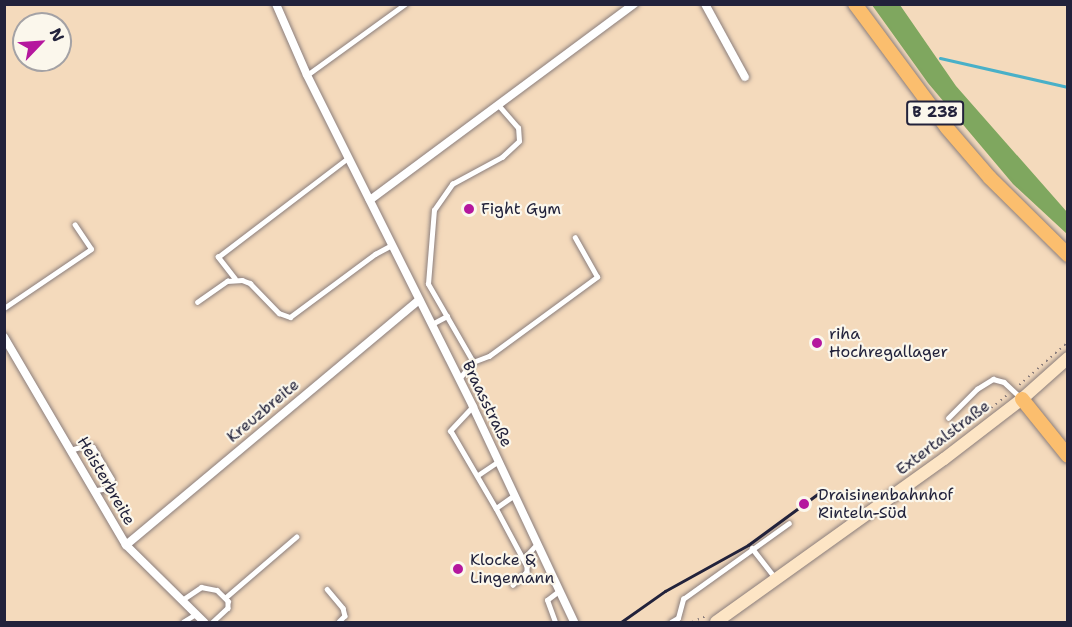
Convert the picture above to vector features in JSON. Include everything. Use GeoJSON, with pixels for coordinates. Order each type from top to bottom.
{"type":"FeatureCollection","features":[{"type":"Feature","properties":{"kind":"main road","name":"B 238"},"geometry":{"type":"LineString","coordinates":[[855,4],[947,128],[990,178],[1068,255]]}},
{"type":"Feature","properties":{"kind":"main road","name":"Extertalstraße"},"geometry":{"type":"LineString","coordinates":[[712,619],[776,579],[944,459],[1018,394],[1068,358]]}},
{"type":"Feature","properties":{"kind":"main road"},"geometry":{"type":"LineString","coordinates":[[1018,394],[1068,456]]}},
{"type":"Feature","properties":{"kind":"street","name":"Braasstraße"},"geometry":{"type":"LineString","coordinates":[[276,4],[307,75],[473,407],[574,622]]}},
{"type":"Feature","properties":{"kind":"street"},"geometry":{"type":"LineString","coordinates":[[370,200],[634,4]]}},
{"type":"Feature","properties":{"kind":"street"},"geometry":{"type":"LineString","coordinates":[[705,4],[745,77]]}},
{"type":"Feature","properties":{"kind":"street","name":"Kreuzbreite"},"geometry":{"type":"LineString","coordinates":[[126,545],[419,300]]}},
{"type":"Feature","properties":{"kind":"street","name":"Heisterbreite"},"geometry":{"type":"LineString","coordinates":[[4,337],[126,545],[204,622]]}},
{"type":"Feature","properties":{"kind":"lane"},"geometry":{"type":"LineString","coordinates":[[307,75],[405,4]]}},
{"type":"Feature","properties":{"kind":"lane"},"geometry":{"type":"LineString","coordinates":[[473,362],[428,284],[434,210],[452,184],[502,157],[519,141],[518,128],[498,105]]}},
{"type":"Feature","properties":{"kind":"lane"},"geometry":{"type":"LineString","coordinates":[[235,279],[218,256],[348,158]]}},
{"type":"Feature","properties":{"kind":"lane"},"geometry":{"type":"LineString","coordinates":[[4,308],[91,249],[75,225]]}},
{"type":"Feature","properties":{"kind":"lane"},"geometry":{"type":"LineString","coordinates":[[459,379],[473,362],[489,356],[597,277],[575,238]]}},
{"type":"Feature","properties":{"kind":"lane"},"geometry":{"type":"LineString","coordinates":[[197,302],[227,281],[235,279],[250,283],[279,313],[290,316],[375,254],[392,245]]}},
{"type":"Feature","properties":{"kind":"lane"},"geometry":{"type":"LineString","coordinates":[[432,324],[447,316]]}},
{"type":"Feature","properties":{"kind":"lane"},"geometry":{"type":"LineString","coordinates":[[948,418],[977,389],[993,380],[1004,382],[1018,394]]}},
{"type":"Feature","properties":{"kind":"lane"},"geometry":{"type":"LineString","coordinates":[[473,407],[451,431],[524,559],[527,572],[513,585]]}},
{"type":"Feature","properties":{"kind":"lane"},"geometry":{"type":"LineString","coordinates":[[70,450],[87,445],[93,447],[112,479],[111,484],[105,489],[95,491]]}},
{"type":"Feature","properties":{"kind":"lane"},"geometry":{"type":"LineString","coordinates":[[478,475],[499,461]]}},
{"type":"Feature","properties":{"kind":"lane"},"geometry":{"type":"LineString","coordinates":[[496,508],[513,496]]}},
{"type":"Feature","properties":{"kind":"lane"},"geometry":{"type":"LineString","coordinates":[[671,622],[678,618],[683,599],[789,523]]}},
{"type":"Feature","properties":{"kind":"lane"},"geometry":{"type":"LineString","coordinates":[[225,598],[296,537]]}},
{"type":"Feature","properties":{"kind":"lane"},"geometry":{"type":"LineString","coordinates":[[524,559],[536,545]]}},
{"type":"Feature","properties":{"kind":"lane"},"geometry":{"type":"LineString","coordinates":[[752,548],[776,579]]}},
{"type":"Feature","properties":{"kind":"lane"},"geometry":{"type":"LineString","coordinates":[[181,600],[201,587],[210,586],[225,598],[228,608],[213,622]]}},
{"type":"Feature","properties":{"kind":"lane"},"geometry":{"type":"LineString","coordinates":[[327,589],[343,608],[345,616],[339,622]]}},
{"type":"Feature","properties":{"kind":"lane"},"geometry":{"type":"LineString","coordinates":[[555,622],[547,600],[559,591]]}},
{"type":"Feature","properties":{"kind":"lane"},"geometry":{"type":"LineString","coordinates":[[183,622],[196,614]]}},
{"type":"Feature","properties":{"kind":"path"},"geometry":{"type":"LineString","coordinates":[[988,410],[1018,394],[1068,342]]}},
{"type":"Feature","properties":{"kind":"path"},"geometry":{"type":"LineString","coordinates":[[692,622],[712,619]]}},
{"type":"Feature","properties":{"kind":"green space"},"geometry":{"type":"Polygon","coordinates":[[[872,5],[900,5],[956,86],[1067,212],[1067,234],[1013,184],[928,83],[872,5]]]}},
{"type":"Feature","properties":{"kind":"waterway"},"geometry":{"type":"LineString","coordinates":[[940,58],[1068,87]]}},
{"type":"Feature","properties":{"kind":"railway"},"geometry":{"type":"LineString","coordinates":[[621,622],[665,591],[748,545],[823,490]]}},
{"type":"Feature","properties":{"kind":"place","name":"Fight Gym"},"geometry":{"type":"Point","coordinates":[469,209]}},
{"type":"Feature","properties":{"kind":"place","name":"riha Hochregallager"},"geometry":{"type":"Point","coordinates":[817,343]}},
{"type":"Feature","properties":{"kind":"place","name":"Draisinenbahnhof Rinteln-Süd"},"geometry":{"type":"Point","coordinates":[804,504]}},
{"type":"Feature","properties":{"kind":"place","name":"Klocke & Lingemann"},"geometry":{"type":"Point","coordinates":[458,569]}}]}
